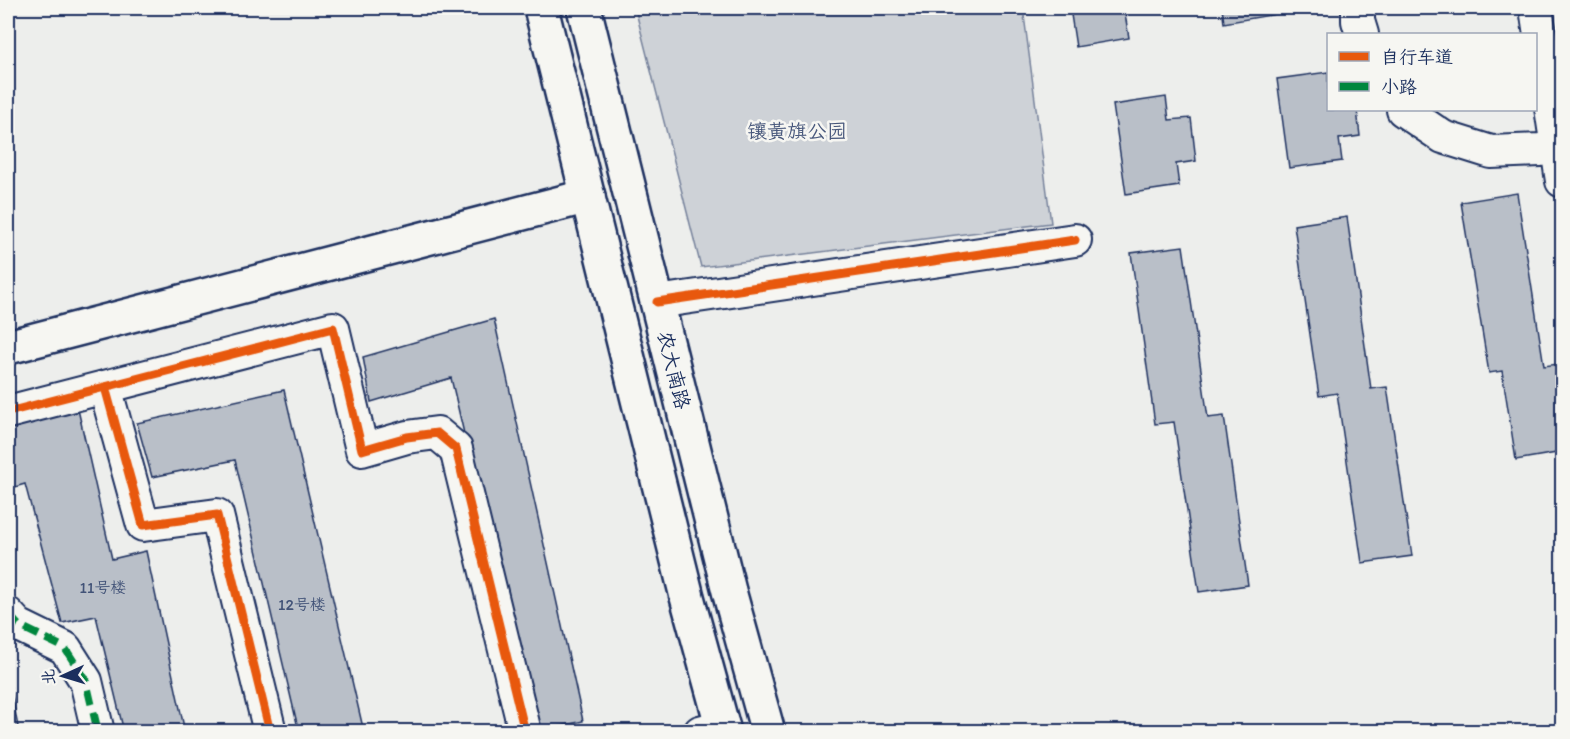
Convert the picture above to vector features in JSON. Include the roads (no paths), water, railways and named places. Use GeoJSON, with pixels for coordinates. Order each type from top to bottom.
{"type":"FeatureCollection","features":[{"type":"Feature","properties":{"kind":"main road"},"geometry":{"type":"LineString","coordinates":[[541,8],[687,597],[716,730]]}},
{"type":"Feature","properties":{"kind":"main road","name":"农大南路"},"geometry":{"type":"LineString","coordinates":[[584,8],[729,591],[768,732]]}},
{"type":"Feature","properties":{"kind":"main road"},"geometry":{"type":"LineString","coordinates":[[8,347],[588,196]]}},
{"type":"Feature","properties":{"kind":"street"},"geometry":{"type":"LineString","coordinates":[[1358,8],[1358,21],[1362,33]]}},
{"type":"Feature","properties":{"kind":"street"},"geometry":{"type":"LineString","coordinates":[[1536,8],[1563,181]]}},
{"type":"Feature","properties":{"kind":"street"},"geometry":{"type":"LineString","coordinates":[[1404,111],[1443,138],[1491,152],[1558,147]]}},
{"type":"Feature","properties":{"kind":"street"},"geometry":{"type":"LineString","coordinates":[[657,302],[1075,240]]}},
{"type":"Feature","properties":{"kind":"street"},"geometry":{"type":"LineString","coordinates":[[8,412],[333,328],[362,450],[407,437],[437,433],[456,449],[525,732]]}},
{"type":"Feature","properties":{"kind":"street"},"geometry":{"type":"LineString","coordinates":[[105,387],[143,525],[218,515],[270,732]]}},
{"type":"Feature","properties":{"kind":"street"},"geometry":{"type":"LineString","coordinates":[[8,614],[18,625],[64,648],[86,681],[98,732]]}},
{"type":"Feature","properties":{"kind":"park label","name":"镶黄旗公园"},"geometry":{"type":"Point","coordinates":[797,131]}}]}
